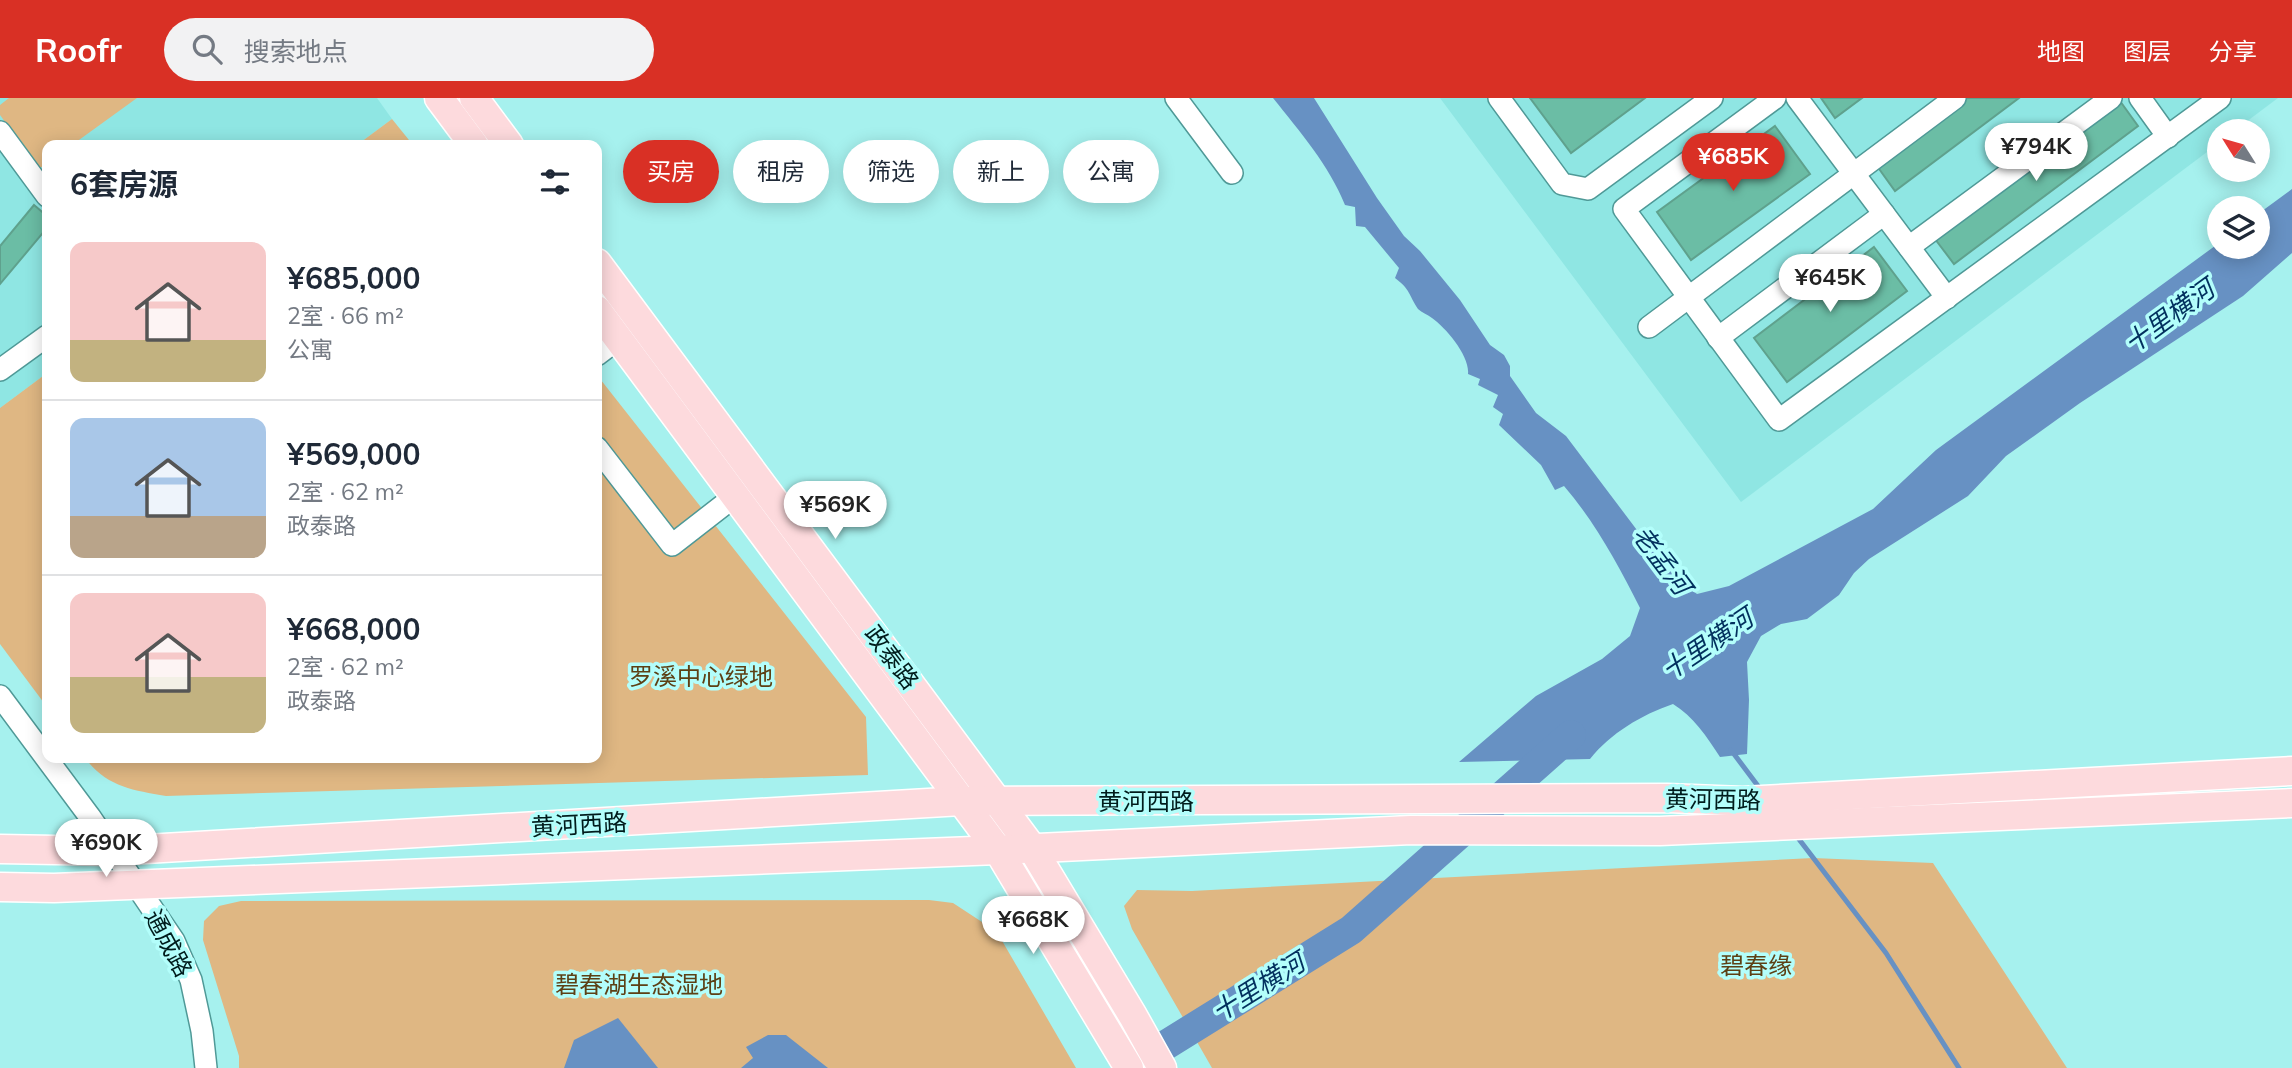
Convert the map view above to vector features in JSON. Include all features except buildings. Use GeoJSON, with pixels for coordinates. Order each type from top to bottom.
{"type":"FeatureCollection","features":[{"type":"Feature","properties":{"kind":"main road"},"geometry":{"type":"LineString","coordinates":[[439,98],[470,140]]}},
{"type":"Feature","properties":{"kind":"main road"},"geometry":{"type":"LineString","coordinates":[[474,98],[505,140]]}},
{"type":"Feature","properties":{"kind":"main road","name":"政泰路"},"geometry":{"type":"LineString","coordinates":[[602,270],[1032,848],[1162,1068]]}},
{"type":"Feature","properties":{"kind":"main road","name":"政泰路"},"geometry":{"type":"LineString","coordinates":[[602,328],[607,347],[735,496],[998,850],[1129,1068]]}},
{"type":"Feature","properties":{"kind":"main road","name":"黄河西路"},"geometry":{"type":"LineString","coordinates":[[0,849],[112,851],[962,801],[1743,801],[2292,771]]}},
{"type":"Feature","properties":{"kind":"main road","name":"黄河西路"},"geometry":{"type":"LineString","coordinates":[[0,887],[54,888],[998,850],[1411,830],[1660,831],[1768,828],[2292,803]]}},
{"type":"Feature","properties":{"kind":"street"},"geometry":{"type":"LineString","coordinates":[[1176,98],[1232,173]]}},
{"type":"Feature","properties":{"kind":"street"},"geometry":{"type":"LineString","coordinates":[[1499,98],[1562,184],[1588,189],[1712,98]]}},
{"type":"Feature","properties":{"kind":"street"},"geometry":{"type":"LineString","coordinates":[[1775,98],[1623,209],[1779,421],[2220,98]]}},
{"type":"Feature","properties":{"kind":"street"},"geometry":{"type":"LineString","coordinates":[[1797,98],[1947,298]]}},
{"type":"Feature","properties":{"kind":"street"},"geometry":{"type":"LineString","coordinates":[[1649,327],[1955,98]]}},
{"type":"Feature","properties":{"kind":"street"},"geometry":{"type":"LineString","coordinates":[[1909,247],[2111,98]]}},
{"type":"Feature","properties":{"kind":"street"},"geometry":{"type":"LineString","coordinates":[[2140,98],[2168,136]]}},
{"type":"Feature","properties":{"kind":"street"},"geometry":{"type":"LineString","coordinates":[[0,132],[42,190]]}},
{"type":"Feature","properties":{"kind":"street"},"geometry":{"type":"LineString","coordinates":[[1718,338],[1884,214]]}},
{"type":"Feature","properties":{"kind":"street"},"geometry":{"type":"LineString","coordinates":[[0,370],[42,340]]}},
{"type":"Feature","properties":{"kind":"street"},"geometry":{"type":"LineString","coordinates":[[602,454],[672,545],[735,496]]}},
{"type":"Feature","properties":{"kind":"street","name":"通成路"},"geometry":{"type":"LineString","coordinates":[[0,696],[42,752]]}},
{"type":"Feature","properties":{"kind":"street","name":"通成路"},"geometry":{"type":"LineString","coordinates":[[50,763],[174,941],[191,980],[202,1031],[206,1068]]}},
{"type":"Feature","properties":{"kind":"shaded area"},"geometry":{"type":"Polygon","coordinates":[[[0,98],[377,98],[392,119],[364,140],[42,140],[42,377],[0,408],[0,98]]]}},
{"type":"Feature","properties":{"kind":"shaded area"},"geometry":{"type":"Polygon","coordinates":[[[1440,98],[2278,98],[2250,119],[2207,119],[2207,152],[1741,502],[1440,98]]]}},
{"type":"Feature","properties":{"kind":"green space"},"geometry":{"type":"Polygon","coordinates":[[[9,98],[137,98],[79,140],[42,140],[42,167],[39,169],[0,115],[0,105],[9,98]]]}},
{"type":"Feature","properties":{"kind":"green space"},"geometry":{"type":"Polygon","coordinates":[[[392,119],[409,140],[364,140],[392,119]]]}},
{"type":"Feature","properties":{"kind":"green space"},"geometry":{"type":"Polygon","coordinates":[[[42,377],[42,700],[0,644],[0,408],[42,377]]]}},
{"type":"Feature","properties":{"kind":"green space","name":"罗溪中心绿地"},"geometry":{"type":"Polygon","coordinates":[[[602,381],[866,717],[868,775],[166,796],[121,786],[89,763],[602,763],[602,381]]]}},
{"type":"Feature","properties":{"kind":"green space","name":"碧春缘"},"geometry":{"type":"Polygon","coordinates":[[[1813,858],[1933,863],[2067,1068],[1212,1068],[1132,929],[1124,906],[1137,890],[1192,891],[1813,858]]]}},
{"type":"Feature","properties":{"kind":"green space","name":"碧春湖生态湿地"},"geometry":{"type":"Polygon","coordinates":[[[929,900],[953,903],[982,922],[1001,939],[1076,1068],[239,1068],[239,1056],[203,940],[204,921],[219,906],[241,901],[929,900]]]}},
{"type":"Feature","properties":{"kind":"water"},"geometry":{"type":"Polygon","coordinates":[[[1273,98],[1314,98],[1404,236],[1420,251],[1460,300],[1490,345],[1504,355],[1510,366],[1510,376],[1536,413],[1566,436],[1652,550],[1676,578],[1697,594],[1729,586],[1873,509],[1936,450],[2207,252],[2207,259],[2270,259],[2270,205],[2292,189],[2292,253],[2243,296],[2080,403],[2006,456],[1968,496],[1869,559],[1854,573],[1839,595],[1807,619],[1781,624],[1761,636],[1747,662],[1747,754],[1720,757],[1693,721],[1673,704],[1627,726],[1607,741],[1590,759],[1459,762],[1536,696],[1602,659],[1630,636],[1640,608],[1615,560],[1586,514],[1564,486],[1555,490],[1541,465],[1499,425],[1503,414],[1493,407],[1498,395],[1478,385],[1480,379],[1468,374],[1465,359],[1450,335],[1418,309],[1407,289],[1395,278],[1399,268],[1365,227],[1356,226],[1355,207],[1345,205],[1322,163],[1273,98]]]}},
{"type":"Feature","properties":{"kind":"water"},"geometry":{"type":"Polygon","coordinates":[[[618,1018],[658,1068],[564,1068],[574,1040],[618,1018]]]}},
{"type":"Feature","properties":{"kind":"water"},"geometry":{"type":"Polygon","coordinates":[[[768,1035],[786,1035],[828,1068],[741,1068],[753,1058],[746,1047],[768,1035]]]}},
{"type":"Feature","properties":{"kind":"waterway","name":"十里横河"},"geometry":{"type":"LineString","coordinates":[[1132,1066],[1351,930],[1571,735]]}},
{"type":"Feature","properties":{"kind":"waterway","name":"老孟河"},"geometry":{"type":"LineString","coordinates":[[1731,750],[1761,790]]}},
{"type":"Feature","properties":{"kind":"waterway","name":"老孟河"},"geometry":{"type":"LineString","coordinates":[[1795,834],[1886,953],[1959,1068]]}}]}
